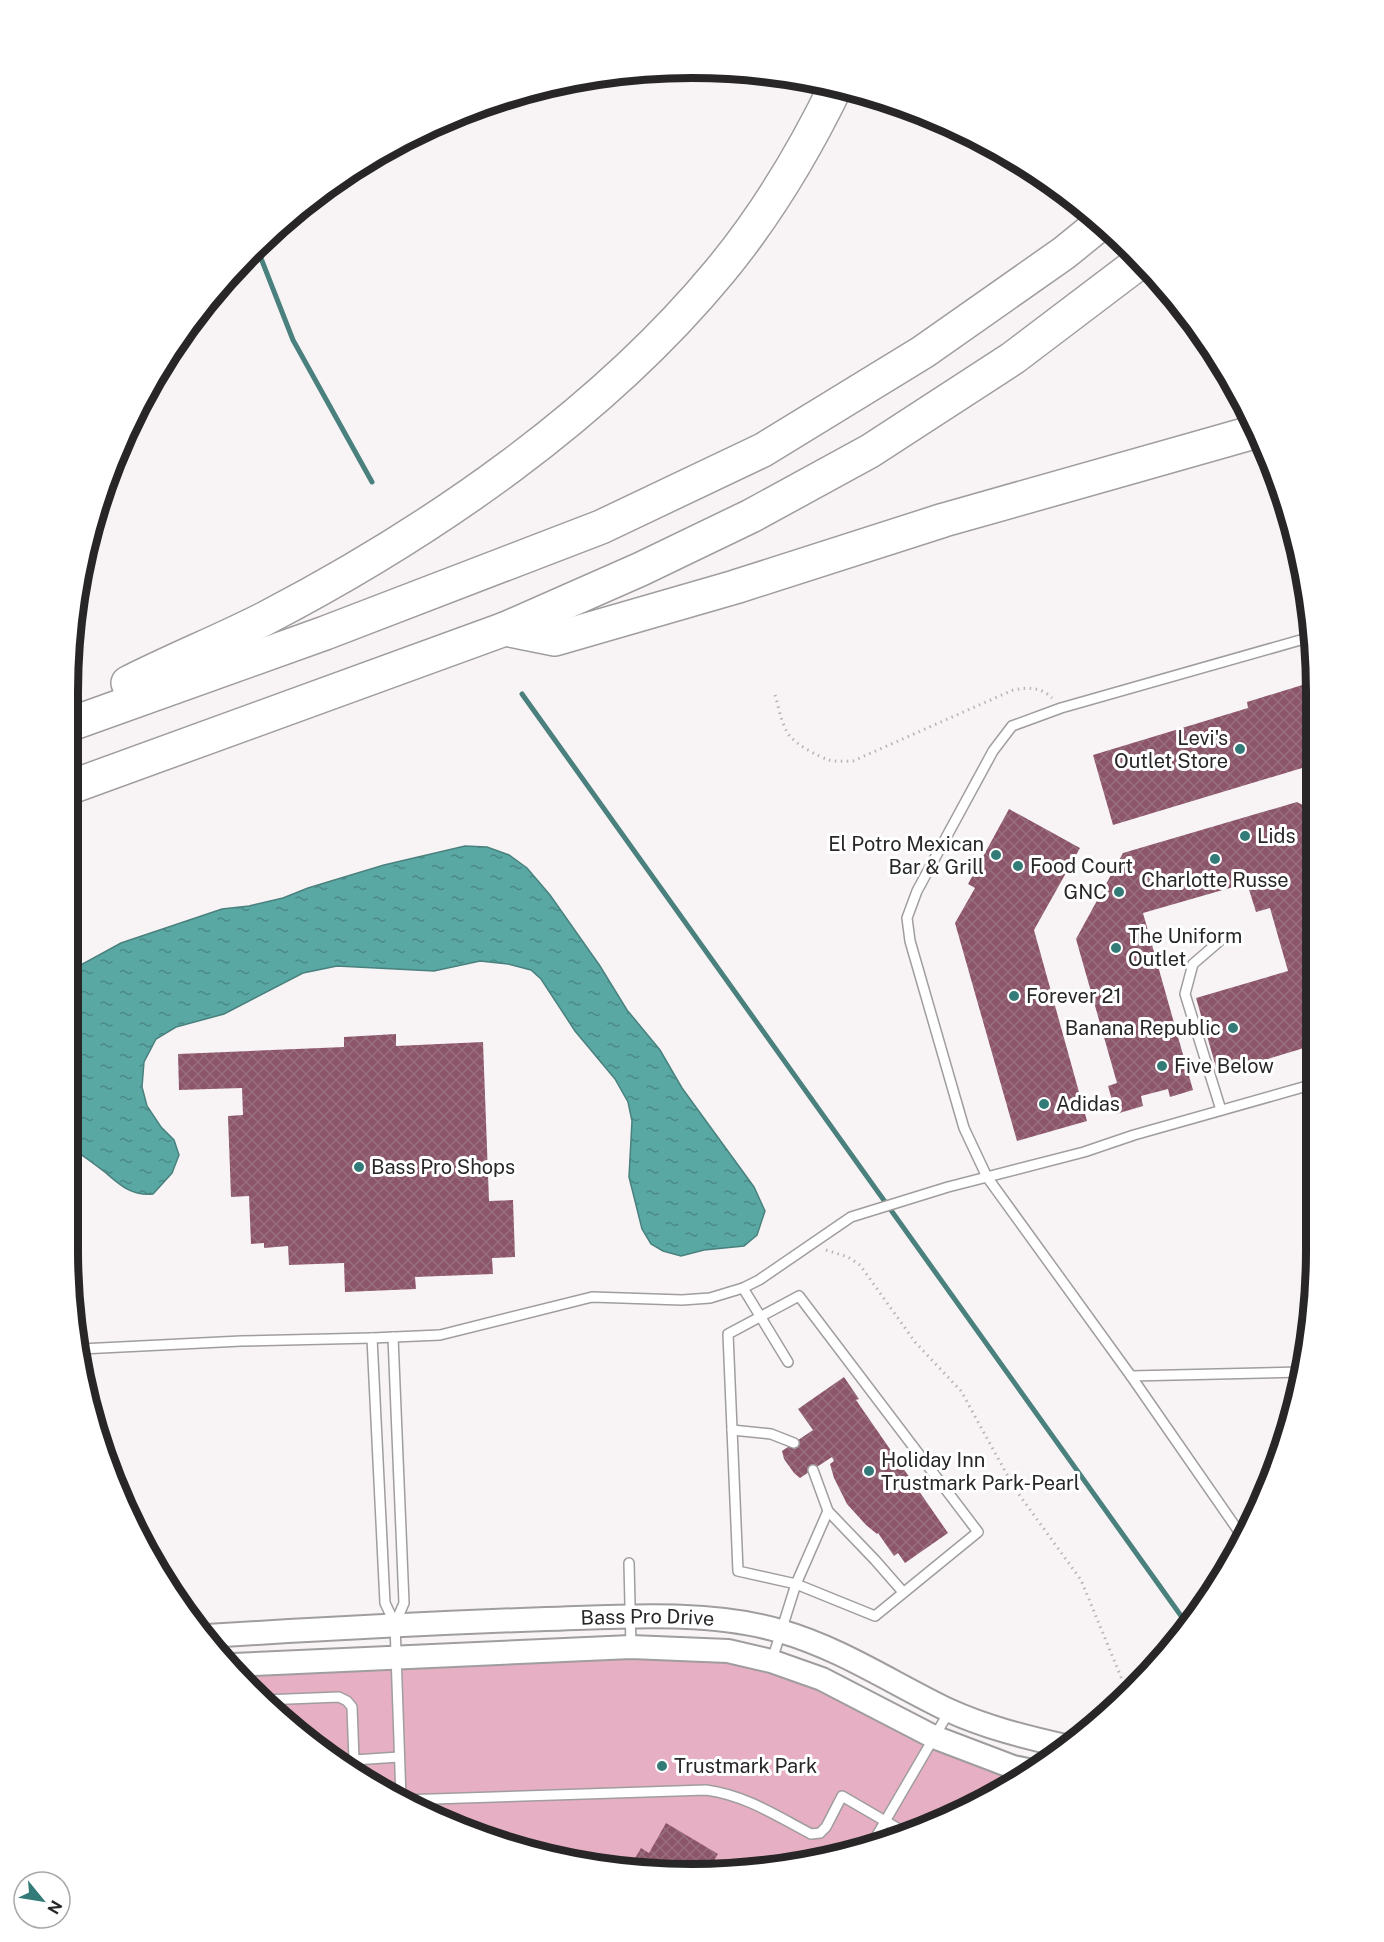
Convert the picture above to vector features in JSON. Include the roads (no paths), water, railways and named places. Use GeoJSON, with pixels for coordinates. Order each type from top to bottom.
{"type":"FeatureCollection","features":[{"type":"Feature","properties":{"kind":"highway"},"geometry":{"type":"LineString","coordinates":[[78,709],[266,618],[341,576],[466,497],[587,405],[666,332],[722,269],[785,180],[832,95]]}},
{"type":"Feature","properties":{"kind":"highway"},"geometry":{"type":"LineString","coordinates":[[78,721],[325,633],[601,527],[763,450],[923,352],[1064,253],[1095,228]]}},
{"type":"Feature","properties":{"kind":"highway"},"geometry":{"type":"LineString","coordinates":[[78,784],[505,629],[751,516],[870,451],[1013,358],[1134,266]]}},
{"type":"Feature","properties":{"kind":"highway"},"geometry":{"type":"LineString","coordinates":[[505,629],[555,639],[735,587],[944,520],[1249,434]]}},
{"type":"Feature","properties":{"kind":"street","name":"Bass Pro Drive"},"geometry":{"type":"LineString","coordinates":[[214,1636],[395,1624],[631,1616],[732,1620],[780,1631],[835,1651],[950,1710],[1022,1736],[1056,1744]]}},
{"type":"Feature","properties":{"kind":"street","name":"Bass Pro Drive"},"geometry":{"type":"LineString","coordinates":[[239,1665],[631,1647],[728,1651],[771,1661],[822,1679],[934,1737],[1021,1769]]}},
{"type":"Feature","properties":{"kind":"lane"},"geometry":{"type":"LineString","coordinates":[[1238,1531],[1131,1376],[987,1177],[964,1128],[910,941],[907,918],[917,891],[993,750],[1012,726],[1061,708],[1304,639]]}},
{"type":"Feature","properties":{"kind":"lane"},"geometry":{"type":"LineString","coordinates":[[1221,1110],[1185,994],[1193,964],[1222,939]]}},
{"type":"Feature","properties":{"kind":"lane"},"geometry":{"type":"LineString","coordinates":[[86,1349],[440,1335],[592,1297],[682,1300],[710,1298],[759,1280],[851,1217],[948,1187],[1084,1152],[1134,1135],[1306,1086]]}},
{"type":"Feature","properties":{"kind":"lane"},"geometry":{"type":"LineString","coordinates":[[742,1288],[788,1362]]}},
{"type":"Feature","properties":{"kind":"lane"},"geometry":{"type":"LineString","coordinates":[[799,1296],[978,1532],[874,1616],[796,1584],[738,1571],[732,1431],[728,1334],[799,1296]]}},
{"type":"Feature","properties":{"kind":"lane"},"geometry":{"type":"LineString","coordinates":[[393,1337],[404,1603],[395,1624]]}},
{"type":"Feature","properties":{"kind":"lane"},"geometry":{"type":"LineString","coordinates":[[372,1338],[385,1603],[395,1624],[401,1790]]}},
{"type":"Feature","properties":{"kind":"lane"},"geometry":{"type":"LineString","coordinates":[[1131,1376],[1293,1372]]}},
{"type":"Feature","properties":{"kind":"lane"},"geometry":{"type":"LineString","coordinates":[[732,1431],[771,1434],[794,1443]]}},
{"type":"Feature","properties":{"kind":"lane"},"geometry":{"type":"LineString","coordinates":[[813,1470],[828,1511],[903,1592]]}},
{"type":"Feature","properties":{"kind":"lane"},"geometry":{"type":"LineString","coordinates":[[771,1661],[796,1584],[828,1511]]}},
{"type":"Feature","properties":{"kind":"lane"},"geometry":{"type":"LineString","coordinates":[[629,1563],[631,1647]]}},
{"type":"Feature","properties":{"kind":"lane"},"geometry":{"type":"LineString","coordinates":[[274,1700],[339,1697],[347,1701],[351,1707],[354,1760],[399,1757]]}},
{"type":"Feature","properties":{"kind":"lane"},"geometry":{"type":"LineString","coordinates":[[878,1835],[950,1710]]}},
{"type":"Feature","properties":{"kind":"lane"},"geometry":{"type":"LineString","coordinates":[[416,1799],[706,1790],[723,1792],[749,1801],[811,1833],[820,1833],[826,1827],[842,1796],[897,1828]]}},
{"type":"Feature","properties":{"kind":"water"},"geometry":{"type":"Polygon","coordinates":[[[465,846],[487,847],[509,855],[527,868],[550,895],[600,966],[627,1010],[660,1050],[682,1088],[754,1187],[765,1211],[757,1235],[744,1246],[704,1250],[681,1256],[663,1251],[651,1244],[642,1229],[629,1177],[632,1121],[628,1102],[615,1079],[575,1031],[541,979],[531,970],[508,964],[480,961],[434,971],[337,966],[303,973],[224,1014],[176,1027],[156,1039],[144,1062],[142,1087],[147,1106],[161,1127],[174,1140],[179,1155],[172,1173],[153,1194],[133,1192],[78,1152],[78,967],[121,943],[222,909],[249,906],[283,898],[384,865],[465,846]]]}},
{"type":"Feature","properties":{"kind":"waterway"},"geometry":{"type":"LineString","coordinates":[[260,256],[293,340],[372,482]]}},
{"type":"Feature","properties":{"kind":"waterway"},"geometry":{"type":"LineString","coordinates":[[522,694],[1183,1619]]}},
{"type":"Feature","properties":{"kind":"place","name":"Levi's Outlet Store"},"geometry":{"type":"Point","coordinates":[1240,749]}},
{"type":"Feature","properties":{"kind":"place","name":"Lids"},"geometry":{"type":"Point","coordinates":[1245,836]}},
{"type":"Feature","properties":{"kind":"place","name":"El Potro Mexican Bar & Grill"},"geometry":{"type":"Point","coordinates":[996,855]}},
{"type":"Feature","properties":{"kind":"place","name":"Charlotte Russe"},"geometry":{"type":"Point","coordinates":[1215,859]}},
{"type":"Feature","properties":{"kind":"place","name":"Food Court"},"geometry":{"type":"Point","coordinates":[1018,866]}},
{"type":"Feature","properties":{"kind":"place","name":"GNC"},"geometry":{"type":"Point","coordinates":[1119,892]}},
{"type":"Feature","properties":{"kind":"place","name":"The Uniform Outlet"},"geometry":{"type":"Point","coordinates":[1116,948]}},
{"type":"Feature","properties":{"kind":"place","name":"Forever 21"},"geometry":{"type":"Point","coordinates":[1014,996]}},
{"type":"Feature","properties":{"kind":"place","name":"Banana Republic"},"geometry":{"type":"Point","coordinates":[1233,1028]}},
{"type":"Feature","properties":{"kind":"place","name":"Five Below"},"geometry":{"type":"Point","coordinates":[1162,1066]}},
{"type":"Feature","properties":{"kind":"place","name":"Adidas"},"geometry":{"type":"Point","coordinates":[1044,1104]}},
{"type":"Feature","properties":{"kind":"place","name":"Bass Pro Shops"},"geometry":{"type":"Point","coordinates":[359,1167]}},
{"type":"Feature","properties":{"kind":"place","name":"Holiday Inn Trustmark Park-Pearl"},"geometry":{"type":"Point","coordinates":[869,1471]}},
{"type":"Feature","properties":{"kind":"place","name":"Trustmark Park"},"geometry":{"type":"Point","coordinates":[662,1766]}}]}
